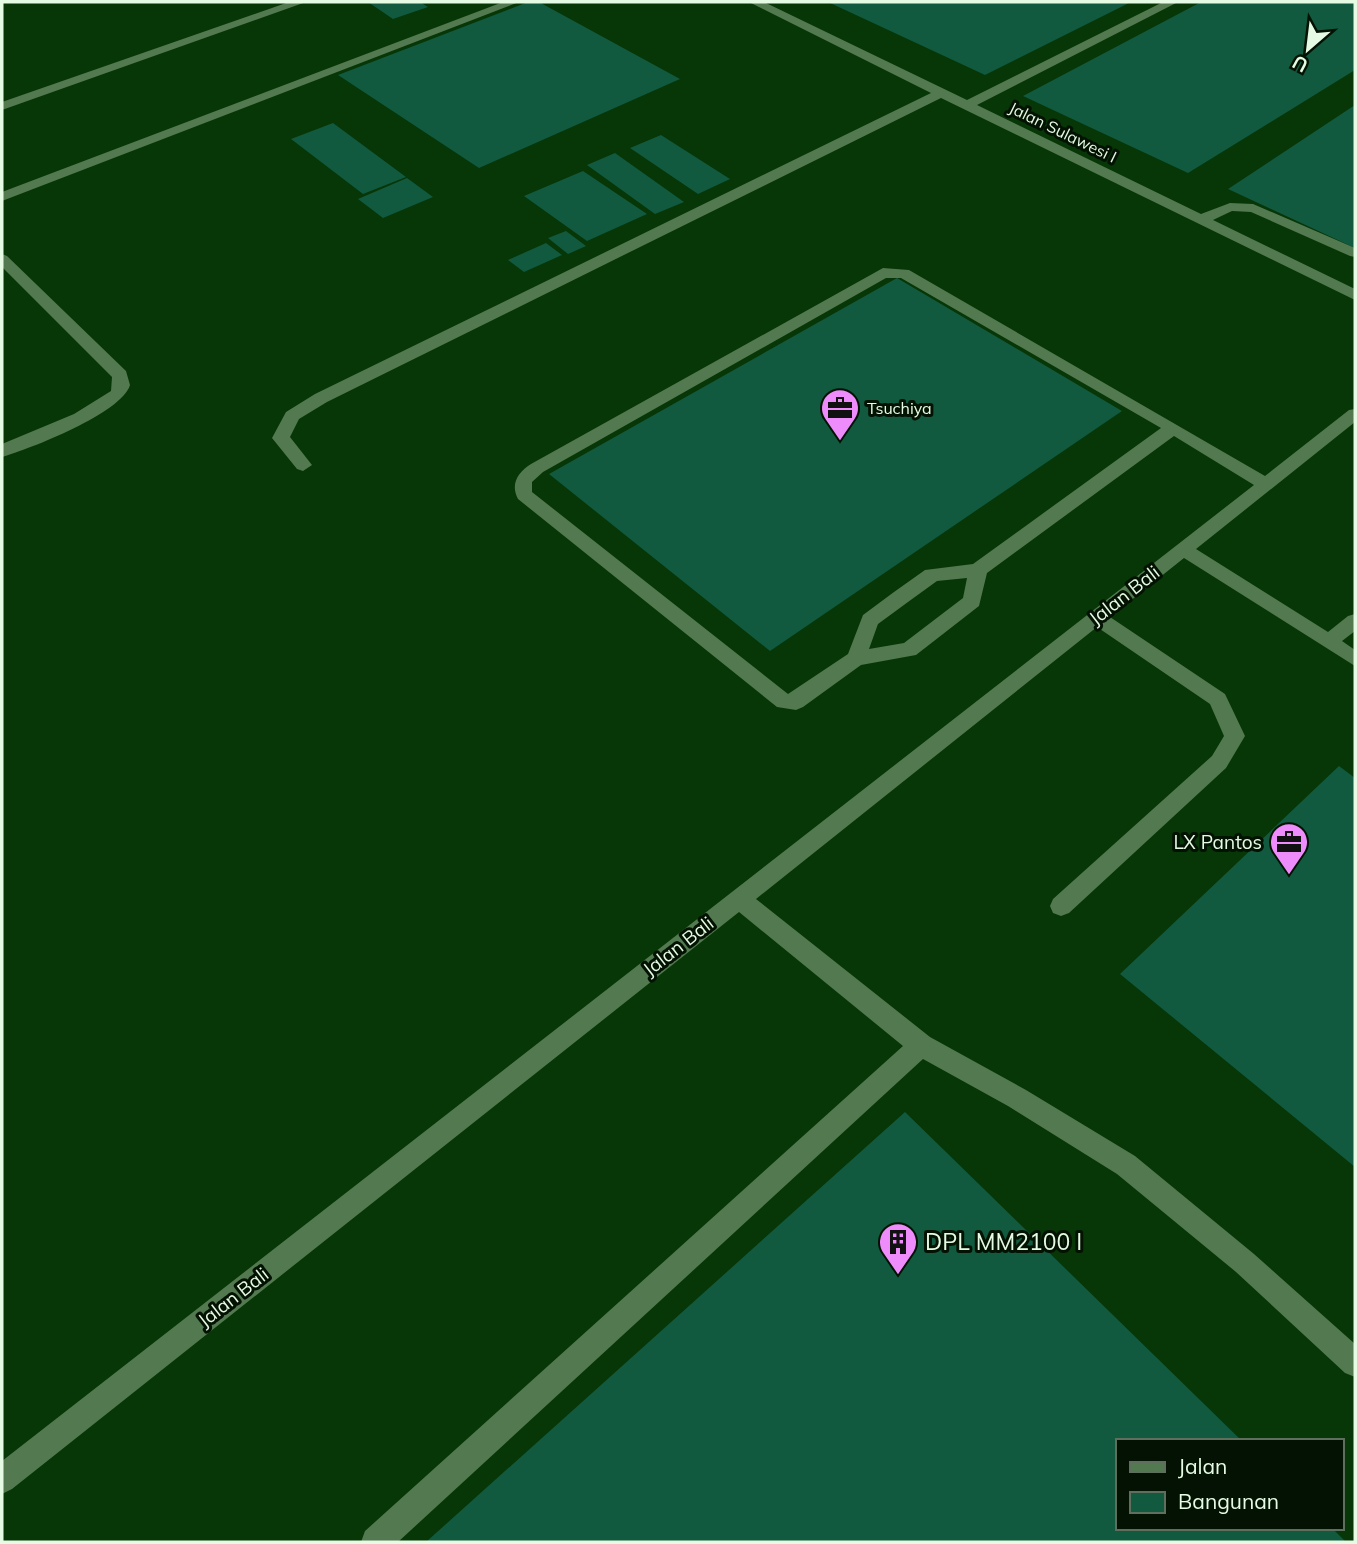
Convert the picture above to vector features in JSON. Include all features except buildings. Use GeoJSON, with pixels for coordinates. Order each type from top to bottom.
{"type":"FeatureCollection","features":[{"type":"Feature","properties":{"kind":"street"},"geometry":{"type":"LineString","coordinates":[[2,106],[300,2]]}},
{"type":"Feature","properties":{"kind":"street"},"geometry":{"type":"LineString","coordinates":[[2,197],[513,2]]}},
{"type":"Feature","properties":{"kind":"street","name":"Jalan Sulawesi I"},"geometry":{"type":"LineString","coordinates":[[755,2],[1355,295]]}},
{"type":"Feature","properties":{"kind":"street"},"geometry":{"type":"LineString","coordinates":[[968,106],[1172,2]]}},
{"type":"Feature","properties":{"kind":"street"},"geometry":{"type":"LineString","coordinates":[[303,465],[281,438],[292,416],[321,398],[941,93]]}},
{"type":"Feature","properties":{"kind":"street"},"geometry":{"type":"LineString","coordinates":[[1201,220],[1230,207],[1253,208],[1355,253]]}},
{"type":"Feature","properties":{"kind":"street"},"geometry":{"type":"LineString","coordinates":[[2,259],[120,375],[123,384],[119,394],[104,406],[2,451]]}},
{"type":"Feature","properties":{"kind":"street"},"geometry":{"type":"LineString","coordinates":[[978,570],[972,601],[909,650],[856,658],[796,702],[784,702],[524,495],[522,484],[526,475],[871,279],[892,271],[904,273],[1266,484]]}},
{"type":"Feature","properties":{"kind":"street","name":"Jalan Bali"},"geometry":{"type":"LineString","coordinates":[[2,1479],[1355,414]]}},
{"type":"Feature","properties":{"kind":"street"},"geometry":{"type":"LineString","coordinates":[[856,658],[870,620],[901,597],[932,575],[978,570],[1173,428]]}},
{"type":"Feature","properties":{"kind":"street"},"geometry":{"type":"LineString","coordinates":[[1183,549],[1355,659]]}},
{"type":"Feature","properties":{"kind":"street"},"geometry":{"type":"LineString","coordinates":[[1061,906],[1219,762],[1235,736],[1218,699],[1096,617]]}},
{"type":"Feature","properties":{"kind":"street"},"geometry":{"type":"LineString","coordinates":[[1328,642],[1355,621]]}},
{"type":"Feature","properties":{"kind":"street"},"geometry":{"type":"LineString","coordinates":[[739,898],[921,1045],[1017,1098],[1126,1166],[1245,1263],[1355,1363]]}},
{"type":"Feature","properties":{"kind":"street"},"geometry":{"type":"LineString","coordinates":[[376,1542],[921,1045]]}},
{"type":"Feature","properties":{"kind":"shaded area"},"geometry":{"type":"Polygon","coordinates":[[[2,2],[1355,2],[1355,1542],[2,1542],[2,2]]]}},
{"type":"Feature","properties":{"kind":"place","name":"Tsuchiya"},"geometry":{"type":"Point","coordinates":[840,442]}},
{"type":"Feature","properties":{"kind":"place","name":"LX Pantos"},"geometry":{"type":"Point","coordinates":[1289,876]}},
{"type":"Feature","properties":{"kind":"place","name":"DPL MM2100 I"},"geometry":{"type":"Point","coordinates":[898,1276]}}]}
